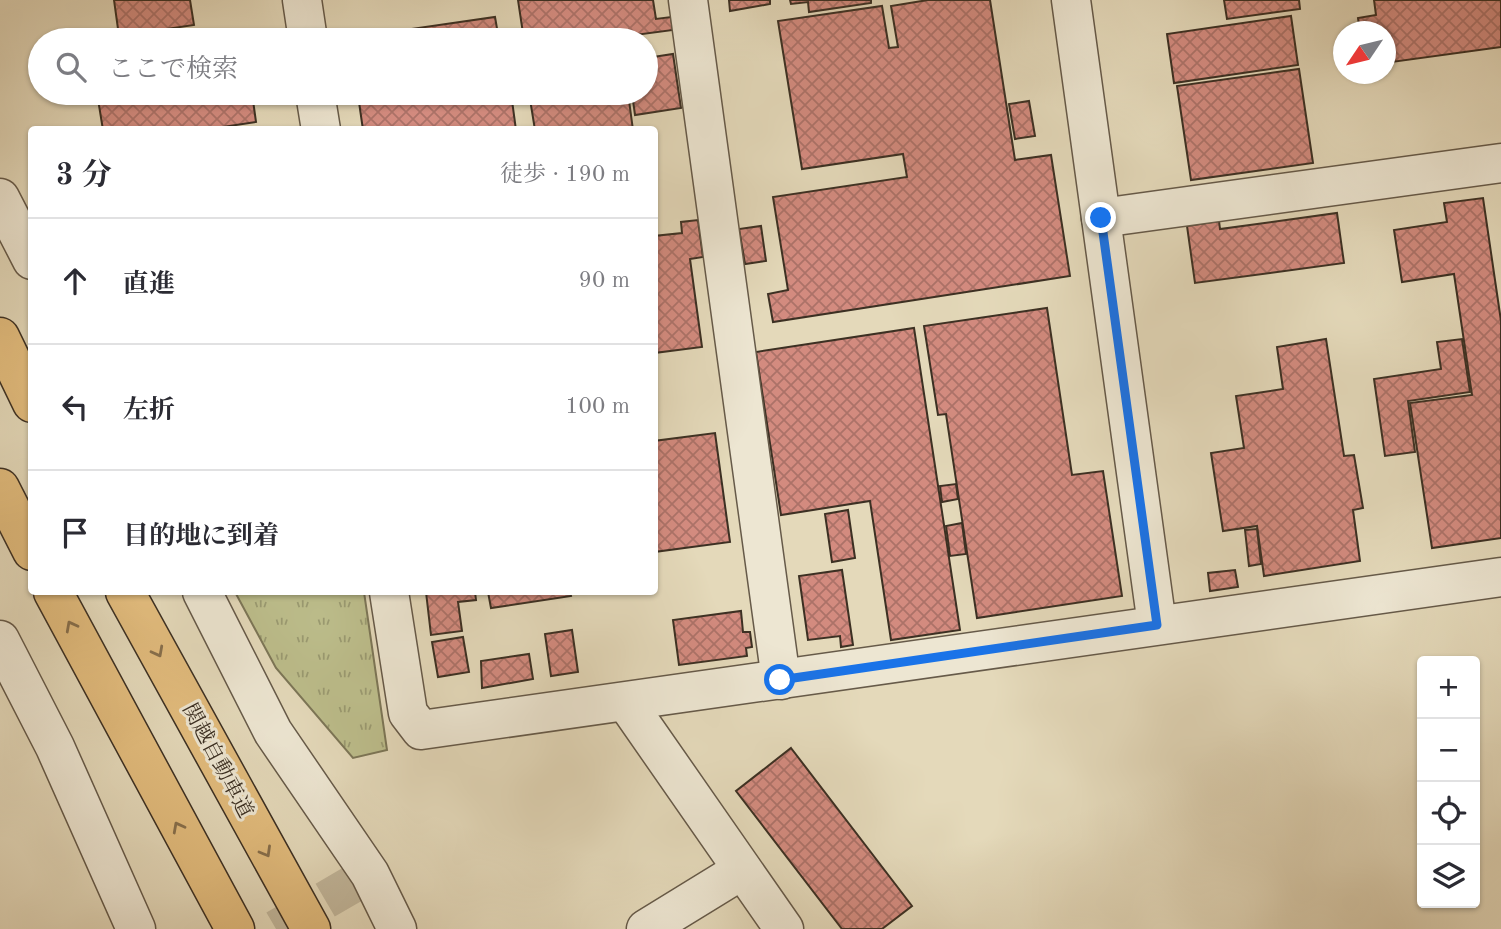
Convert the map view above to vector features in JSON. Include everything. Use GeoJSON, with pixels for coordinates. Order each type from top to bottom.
{"type":"FeatureCollection","features":[{"type":"Feature","properties":{"kind":"highway"},"geometry":{"type":"LineString","coordinates":[[0,337],[28,395]]}},
{"type":"Feature","properties":{"kind":"highway"},"geometry":{"type":"LineString","coordinates":[[0,488],[28,543]]}},
{"type":"Feature","properties":{"kind":"highway"},"geometry":{"type":"LineString","coordinates":[[55,595],[235,929]]}},
{"type":"Feature","properties":{"kind":"highway","name":"関越自動車道"},"geometry":{"type":"LineString","coordinates":[[127,595],[311,929]]}},
{"type":"Feature","properties":{"kind":"street"},"geometry":{"type":"LineString","coordinates":[[302,0],[306,28]]}},
{"type":"Feature","properties":{"kind":"street"},"geometry":{"type":"LineString","coordinates":[[688,0],[780,680]]}},
{"type":"Feature","properties":{"kind":"street"},"geometry":{"type":"LineString","coordinates":[[1071,0],[1157,625]]}},
{"type":"Feature","properties":{"kind":"street"},"geometry":{"type":"LineString","coordinates":[[317,105],[320,126]]}},
{"type":"Feature","properties":{"kind":"street"},"geometry":{"type":"LineString","coordinates":[[1101,218],[1501,163]]}},
{"type":"Feature","properties":{"kind":"street"},"geometry":{"type":"LineString","coordinates":[[0,198],[28,252]]}},
{"type":"Feature","properties":{"kind":"street"},"geometry":{"type":"LineString","coordinates":[[389,595],[408,713],[421,730],[1501,577]]}},
{"type":"Feature","properties":{"kind":"street"},"geometry":{"type":"LineString","coordinates":[[204,595],[274,732],[370,874],[397,929]]}},
{"type":"Feature","properties":{"kind":"street"},"geometry":{"type":"LineString","coordinates":[[0,640],[55,747],[136,929]]}},
{"type":"Feature","properties":{"kind":"street"},"geometry":{"type":"LineString","coordinates":[[626,702],[784,929]]}},
{"type":"Feature","properties":{"kind":"street"},"geometry":{"type":"LineString","coordinates":[[646,929],[742,870]]}},
{"type":"Feature","properties":{"kind":"green space"},"geometry":{"type":"Polygon","coordinates":[[[237,595],[364,595],[387,750],[353,758],[276,668],[237,595]]]}},
{"type":"Feature","properties":{"kind":"building"},"geometry":{"type":"Polygon","coordinates":[[[114,0],[190,0],[194,25],[174,28],[118,28],[114,0]]]}},
{"type":"Feature","properties":{"kind":"building"},"geometry":{"type":"Polygon","coordinates":[[[518,0],[653,0],[656,19],[671,17],[673,30],[658,32],[658,28],[522,28],[518,0]]]}},
{"type":"Feature","properties":{"kind":"building"},"geometry":{"type":"Polygon","coordinates":[[[729,0],[770,0],[770,4],[730,11],[729,0]]]}},
{"type":"Feature","properties":{"kind":"building"},"geometry":{"type":"Polygon","coordinates":[[[790,0],[871,0],[871,3],[809,12],[808,2],[791,4],[790,0]]]}},
{"type":"Feature","properties":{"kind":"building"},"geometry":{"type":"Polygon","coordinates":[[[928,0],[990,0],[1015,160],[1051,155],[1070,276],[773,322],[768,294],[788,290],[773,197],[907,177],[903,154],[802,169],[778,21],[882,6],[889,48],[898,47],[891,6],[928,0]]]}},
{"type":"Feature","properties":{"kind":"building"},"geometry":{"type":"Polygon","coordinates":[[[1224,0],[1299,0],[1300,9],[1227,19],[1224,0]]]}},
{"type":"Feature","properties":{"kind":"building"},"geometry":{"type":"Polygon","coordinates":[[[1374,0],[1501,0],[1501,47],[1396,61],[1396,21],[1358,21],[1358,18],[1376,15],[1374,0]]]}},
{"type":"Feature","properties":{"kind":"building"},"geometry":{"type":"Polygon","coordinates":[[[1291,16],[1298,65],[1174,83],[1167,34],[1291,16]]]}},
{"type":"Feature","properties":{"kind":"building"},"geometry":{"type":"Polygon","coordinates":[[[495,17],[497,28],[418,28],[495,17]]]}},
{"type":"Feature","properties":{"kind":"building"},"geometry":{"type":"Polygon","coordinates":[[[673,54],[681,108],[635,115],[634,105],[658,105],[658,56],[673,54]]]}},
{"type":"Feature","properties":{"kind":"building"},"geometry":{"type":"Polygon","coordinates":[[[1299,69],[1313,163],[1191,180],[1177,86],[1299,69]]]}},
{"type":"Feature","properties":{"kind":"building"},"geometry":{"type":"Polygon","coordinates":[[[1029,101],[1035,136],[1015,139],[1009,104],[1029,101]]]}},
{"type":"Feature","properties":{"kind":"building"},"geometry":{"type":"Polygon","coordinates":[[[99,105],[254,105],[256,122],[230,126],[102,126],[99,105]]]}},
{"type":"Feature","properties":{"kind":"building"},"geometry":{"type":"Polygon","coordinates":[[[359,105],[513,105],[515,126],[362,126],[359,105]]]}},
{"type":"Feature","properties":{"kind":"building"},"geometry":{"type":"Polygon","coordinates":[[[531,105],[630,105],[632,126],[534,126],[531,105]]]}},
{"type":"Feature","properties":{"kind":"building"},"geometry":{"type":"Polygon","coordinates":[[[1483,198],[1501,321],[1501,538],[1432,548],[1410,403],[1472,395],[1454,274],[1402,282],[1394,230],[1447,222],[1444,203],[1483,198]]]}},
{"type":"Feature","properties":{"kind":"building"},"geometry":{"type":"Polygon","coordinates":[[[1337,213],[1344,263],[1195,283],[1187,226],[1219,221],[1220,229],[1337,213]]]}},
{"type":"Feature","properties":{"kind":"building"},"geometry":{"type":"Polygon","coordinates":[[[698,220],[703,257],[690,259],[702,347],[658,352],[658,236],[682,233],[681,222],[698,220]]]}},
{"type":"Feature","properties":{"kind":"building"},"geometry":{"type":"Polygon","coordinates":[[[761,226],[766,261],[745,264],[739,229],[761,226]]]}},
{"type":"Feature","properties":{"kind":"building"},"geometry":{"type":"Polygon","coordinates":[[[1047,308],[1072,475],[1103,471],[1122,596],[977,618],[946,414],[938,415],[924,326],[1047,308]]]}},
{"type":"Feature","properties":{"kind":"building"},"geometry":{"type":"Polygon","coordinates":[[[914,328],[960,630],[891,640],[870,501],[781,515],[756,352],[914,328]]]}},
{"type":"Feature","properties":{"kind":"building"},"geometry":{"type":"Polygon","coordinates":[[[1326,339],[1344,456],[1354,455],[1363,508],[1353,510],[1360,561],[1264,576],[1257,526],[1223,531],[1211,453],[1244,448],[1236,396],[1283,389],[1277,347],[1326,339]]]}},
{"type":"Feature","properties":{"kind":"building"},"geometry":{"type":"Polygon","coordinates":[[[1462,339],[1470,392],[1408,401],[1415,452],[1385,456],[1374,379],[1441,369],[1437,342],[1462,339]]]}},
{"type":"Feature","properties":{"kind":"building"},"geometry":{"type":"Polygon","coordinates":[[[715,433],[730,542],[658,551],[658,440],[715,433]]]}},
{"type":"Feature","properties":{"kind":"building"},"geometry":{"type":"Polygon","coordinates":[[[956,484],[958,499],[942,502],[940,486],[956,484]]]}},
{"type":"Feature","properties":{"kind":"building"},"geometry":{"type":"Polygon","coordinates":[[[848,510],[855,558],[832,562],[825,514],[848,510]]]}},
{"type":"Feature","properties":{"kind":"building"},"geometry":{"type":"Polygon","coordinates":[[[962,523],[966,554],[950,556],[946,526],[962,523]]]}},
{"type":"Feature","properties":{"kind":"building"},"geometry":{"type":"Polygon","coordinates":[[[1257,529],[1261,564],[1249,566],[1245,530],[1257,529]]]}},
{"type":"Feature","properties":{"kind":"building"},"geometry":{"type":"Polygon","coordinates":[[[842,570],[853,645],[841,647],[840,636],[808,640],[799,576],[842,570]]]}},
{"type":"Feature","properties":{"kind":"building"},"geometry":{"type":"Polygon","coordinates":[[[1235,570],[1238,587],[1210,591],[1208,573],[1235,570]]]}},
{"type":"Feature","properties":{"kind":"building"},"geometry":{"type":"Polygon","coordinates":[[[426,595],[475,595],[476,600],[458,602],[462,631],[431,635],[426,595]]]}},
{"type":"Feature","properties":{"kind":"building"},"geometry":{"type":"Polygon","coordinates":[[[489,595],[571,596],[491,608],[489,595]]]}},
{"type":"Feature","properties":{"kind":"building"},"geometry":{"type":"Polygon","coordinates":[[[741,611],[743,632],[750,632],[752,647],[746,648],[747,656],[679,665],[673,620],[741,611]]]}},
{"type":"Feature","properties":{"kind":"building"},"geometry":{"type":"Polygon","coordinates":[[[572,630],[578,672],[551,676],[545,634],[572,630]]]}},
{"type":"Feature","properties":{"kind":"building"},"geometry":{"type":"Polygon","coordinates":[[[463,637],[469,672],[438,677],[432,642],[463,637]]]}},
{"type":"Feature","properties":{"kind":"building"},"geometry":{"type":"Polygon","coordinates":[[[529,654],[533,679],[482,688],[481,661],[529,654]]]}},
{"type":"Feature","properties":{"kind":"building"},"geometry":{"type":"Polygon","coordinates":[[[791,748],[912,906],[882,929],[842,929],[736,791],[791,748]]]}},
{"type":"Feature","properties":{"kind":"tunnel"},"geometry":{"type":"LineString","coordinates":[[276,929],[370,874]]}},
{"type":"Feature","properties":{"kind":"route"},"geometry":{"type":"LineString","coordinates":[[780,680],[1157,625],[1101,218]]}}]}
